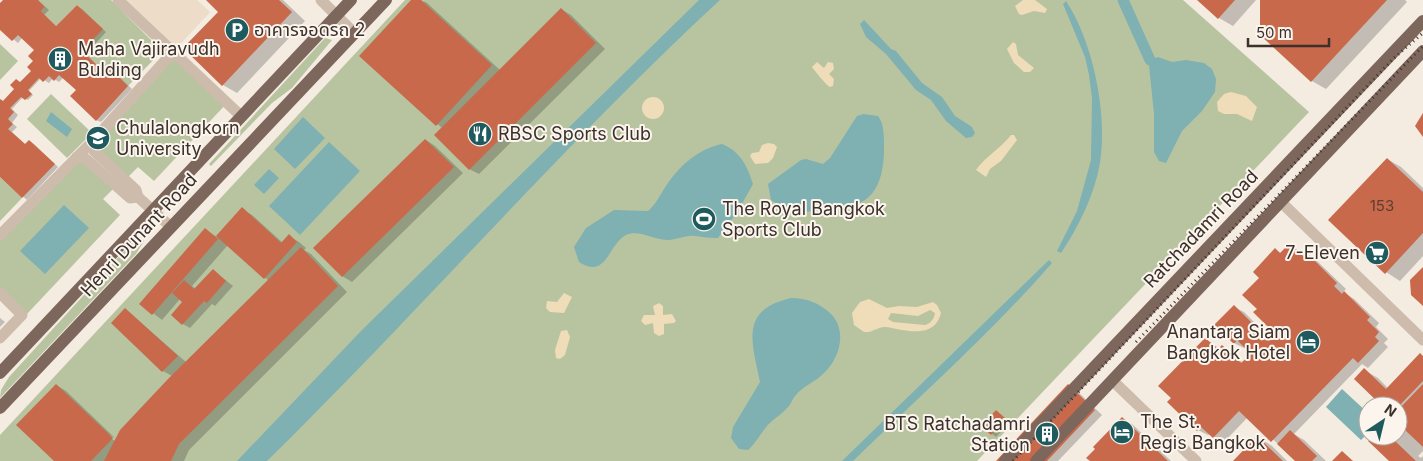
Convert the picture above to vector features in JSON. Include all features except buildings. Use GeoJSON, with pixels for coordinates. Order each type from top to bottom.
{"type":"FeatureCollection","features":[{"type":"Feature","properties":{"kind":"main road","name":"Henri Dunant Road"},"geometry":{"type":"LineString","coordinates":[[0,373],[351,0]]}},
{"type":"Feature","properties":{"kind":"main road","name":"Henri Dunant Road"},"geometry":{"type":"LineString","coordinates":[[0,408],[386,0]]}},
{"type":"Feature","properties":{"kind":"main road","name":"Ratchadamri Road"},"geometry":{"type":"LineString","coordinates":[[1005,461],[1423,21]]}},
{"type":"Feature","properties":{"kind":"main road"},"geometry":{"type":"LineString","coordinates":[[1036,461],[1423,51]]}},
{"type":"Feature","properties":{"kind":"main road"},"geometry":{"type":"LineString","coordinates":[[1265,187],[1281,202]]}},
{"type":"Feature","properties":{"kind":"main road"},"geometry":{"type":"LineString","coordinates":[[1096,365],[1112,380]]}},
{"type":"Feature","properties":{"kind":"street"},"geometry":{"type":"LineString","coordinates":[[118,0],[241,116]]}},
{"type":"Feature","properties":{"kind":"street"},"geometry":{"type":"LineString","coordinates":[[321,0],[354,33]]}},
{"type":"Feature","properties":{"kind":"street"},"geometry":{"type":"LineString","coordinates":[[0,236],[93,141],[173,52]]}},
{"type":"Feature","properties":{"kind":"street"},"geometry":{"type":"LineString","coordinates":[[93,141],[94,151],[136,190],[138,197],[171,227]]}},
{"type":"Feature","properties":{"kind":"street"},"geometry":{"type":"LineString","coordinates":[[77,157],[86,159],[130,198],[138,197]]}},
{"type":"Feature","properties":{"kind":"street"},"geometry":{"type":"LineString","coordinates":[[1281,202],[1423,340]]}},
{"type":"Feature","properties":{"kind":"street"},"geometry":{"type":"LineString","coordinates":[[0,293],[22,315],[0,338]]}},
{"type":"Feature","properties":{"kind":"street"},"geometry":{"type":"LineString","coordinates":[[1112,380],[1196,461]]}},
{"type":"Feature","properties":{"kind":"green space"},"geometry":{"type":"Polygon","coordinates":[[[38,0],[111,0],[162,51],[128,86],[103,62],[99,67],[82,51],[102,29],[77,5],[56,26],[41,11],[45,7],[38,0]]]}},
{"type":"Feature","properties":{"kind":"green space","name":"The Royal Bangkok Sports Club"},"geometry":{"type":"Polygon","coordinates":[[[405,0],[1183,0],[1309,112],[977,461],[0,461],[0,435],[405,0]]]}},
{"type":"Feature","properties":{"kind":"green space"},"geometry":{"type":"Polygon","coordinates":[[[325,38],[332,40],[292,88],[272,103],[211,166],[209,164],[325,38]]]}},
{"type":"Feature","properties":{"kind":"green space"},"geometry":{"type":"Polygon","coordinates":[[[0,44],[18,61],[0,80],[0,44]]]}},
{"type":"Feature","properties":{"kind":"green space"},"geometry":{"type":"Polygon","coordinates":[[[174,55],[227,103],[154,181],[138,167],[126,179],[97,150],[98,139],[174,55]]]}},
{"type":"Feature","properties":{"kind":"green space"},"geometry":{"type":"Polygon","coordinates":[[[51,94],[92,133],[67,158],[27,119],[51,94]]]}},
{"type":"Feature","properties":{"kind":"green space"},"geometry":{"type":"Polygon","coordinates":[[[78,159],[114,188],[103,199],[120,215],[26,315],[0,289],[0,238],[78,159]]]}},
{"type":"Feature","properties":{"kind":"green space"},"geometry":{"type":"Polygon","coordinates":[[[0,177],[22,198],[0,221],[0,177]]]}},
{"type":"Feature","properties":{"kind":"green space"},"geometry":{"type":"Polygon","coordinates":[[[140,237],[144,241],[136,254],[0,398],[1,390],[9,377],[136,238],[140,237]]]}},
{"type":"Feature","properties":{"kind":"sand"},"geometry":{"type":"Polygon","coordinates":[[[1023,0],[1035,0],[1047,9],[1045,13],[1034,11],[1022,15],[1019,14],[1015,6],[1023,0]]]}},
{"type":"Feature","properties":{"kind":"sand"},"geometry":{"type":"Polygon","coordinates":[[[1013,42],[1016,44],[1018,55],[1034,68],[1030,72],[1024,72],[1014,63],[1007,49],[1013,42]]]}},
{"type":"Feature","properties":{"kind":"sand"},"geometry":{"type":"Polygon","coordinates":[[[817,62],[824,68],[828,62],[833,63],[834,69],[829,74],[834,79],[833,86],[828,86],[812,67],[817,62]]]}},
{"type":"Feature","properties":{"kind":"sand"},"geometry":{"type":"Polygon","coordinates":[[[1231,92],[1246,96],[1257,107],[1252,121],[1237,114],[1224,114],[1218,111],[1217,102],[1224,94],[1231,92]]]}},
{"type":"Feature","properties":{"kind":"sand"},"geometry":{"type":"Polygon","coordinates":[[[649,97],[657,97],[664,104],[664,112],[657,119],[649,119],[642,112],[642,104],[649,97]]]}},
{"type":"Feature","properties":{"kind":"sand"},"geometry":{"type":"Polygon","coordinates":[[[1011,135],[1014,135],[1017,140],[1001,161],[990,169],[986,177],[976,170],[984,161],[1011,135]]]}},
{"type":"Feature","properties":{"kind":"sand"},"geometry":{"type":"Polygon","coordinates":[[[774,144],[777,147],[773,158],[768,163],[755,164],[750,156],[752,153],[759,152],[762,145],[774,144]]]}},
{"type":"Feature","properties":{"kind":"sand"},"geometry":{"type":"Polygon","coordinates":[[[564,293],[572,297],[564,313],[550,312],[546,308],[547,301],[557,302],[564,293]]]}},
{"type":"Feature","properties":{"kind":"sand"},"geometry":{"type":"Polygon","coordinates":[[[869,299],[887,308],[899,306],[917,307],[933,302],[941,313],[932,327],[926,330],[910,331],[883,327],[870,332],[864,332],[854,325],[852,313],[860,302],[869,299]],[[930,310],[918,316],[891,313],[888,319],[893,322],[925,325],[932,320],[935,313],[930,310]]]}},
{"type":"Feature","properties":{"kind":"sand"},"geometry":{"type":"Polygon","coordinates":[[[659,303],[663,306],[663,315],[672,314],[676,321],[664,324],[664,334],[659,336],[654,333],[653,323],[645,325],[641,321],[644,315],[655,315],[653,306],[659,303]]]}},
{"type":"Feature","properties":{"kind":"sand"},"geometry":{"type":"Polygon","coordinates":[[[567,330],[570,337],[565,355],[560,359],[556,358],[555,350],[561,331],[567,330]]]}},
{"type":"Feature","properties":{"kind":"shaded area"},"geometry":{"type":"Polygon","coordinates":[[[118,0],[197,0],[210,12],[173,52],[118,0]]]}},
{"type":"Feature","properties":{"kind":"water"},"geometry":{"type":"Polygon","coordinates":[[[699,0],[720,0],[604,112],[381,346],[267,461],[237,461],[362,330],[699,0]]]}},
{"type":"Feature","properties":{"kind":"water"},"geometry":{"type":"Polygon","coordinates":[[[1066,1],[1076,17],[1091,57],[1100,101],[1102,144],[1100,163],[1090,199],[1080,221],[1061,253],[1057,251],[1077,211],[1091,160],[1092,98],[1089,75],[1085,57],[1063,4],[1066,1]]]}},
{"type":"Feature","properties":{"kind":"water"},"geometry":{"type":"Polygon","coordinates":[[[864,20],[891,49],[896,51],[922,83],[942,97],[955,116],[972,127],[975,133],[972,137],[966,138],[946,121],[931,100],[916,90],[886,54],[866,37],[860,24],[864,20]]]}},
{"type":"Feature","properties":{"kind":"water"},"geometry":{"type":"Polygon","coordinates":[[[1158,57],[1172,62],[1186,60],[1204,63],[1212,69],[1216,79],[1215,92],[1202,111],[1182,131],[1166,163],[1159,161],[1154,152],[1154,114],[1149,65],[1150,60],[1158,57]]]}},
{"type":"Feature","properties":{"kind":"water"},"geometry":{"type":"Polygon","coordinates":[[[51,112],[72,129],[67,137],[46,121],[51,112]]]}},
{"type":"Feature","properties":{"kind":"water"},"geometry":{"type":"Polygon","coordinates":[[[863,114],[878,116],[882,124],[884,139],[881,173],[876,188],[868,198],[845,208],[797,213],[790,212],[771,200],[768,184],[801,160],[806,159],[823,164],[830,158],[857,116],[863,114]]]}},
{"type":"Feature","properties":{"kind":"water"},"geometry":{"type":"Polygon","coordinates":[[[303,117],[325,138],[295,169],[274,149],[303,117]]]}},
{"type":"Feature","properties":{"kind":"water"},"geometry":{"type":"Polygon","coordinates":[[[329,142],[360,171],[300,235],[269,206],[329,142]]]}},
{"type":"Feature","properties":{"kind":"water"},"geometry":{"type":"Polygon","coordinates":[[[722,144],[739,155],[753,184],[738,211],[718,238],[692,236],[668,240],[631,233],[620,239],[606,259],[596,267],[579,262],[574,247],[586,228],[614,210],[648,211],[683,165],[697,154],[722,144]]]}},
{"type":"Feature","properties":{"kind":"water"},"geometry":{"type":"Polygon","coordinates":[[[269,169],[279,178],[264,194],[254,185],[269,169]]]}},
{"type":"Feature","properties":{"kind":"water"},"geometry":{"type":"Polygon","coordinates":[[[64,205],[89,228],[45,274],[20,251],[64,205]]]}},
{"type":"Feature","properties":{"kind":"water"},"geometry":{"type":"Polygon","coordinates":[[[1049,260],[1052,263],[1029,289],[955,364],[853,461],[842,461],[1049,260]]]}},
{"type":"Feature","properties":{"kind":"water"},"geometry":{"type":"Polygon","coordinates":[[[791,298],[802,299],[821,306],[836,320],[840,336],[837,353],[829,368],[799,392],[788,407],[767,426],[748,450],[739,449],[731,438],[733,427],[760,382],[753,341],[756,319],[774,303],[791,298]]]}},
{"type":"Feature","properties":{"kind":"water"},"geometry":{"type":"Polygon","coordinates":[[[1342,389],[1358,404],[1358,437],[1326,407],[1342,389]]]}},
{"type":"Feature","properties":{"kind":"waterway"},"geometry":{"type":"LineString","coordinates":[[1123,0],[1150,60]]}},
{"type":"Feature","properties":{"kind":"railway"},"geometry":{"type":"LineString","coordinates":[[1013,461],[1394,58],[1423,33]]}},
{"type":"Feature","properties":{"kind":"railway"},"geometry":{"type":"LineString","coordinates":[[1136,342],[1423,46]]}},
{"type":"Feature","properties":{"kind":"place","name":"อาคารจอดรถ 2"},"geometry":{"type":"Point","coordinates":[237,30]}},
{"type":"Feature","properties":{"kind":"place","name":"Maha Vajiravudh Bulding"},"geometry":{"type":"Point","coordinates":[60,59]}},
{"type":"Feature","properties":{"kind":"place","name":"RBSC Sports Club"},"geometry":{"type":"Point","coordinates":[480,134]}},
{"type":"Feature","properties":{"kind":"place","name":"Chulalongkorn University"},"geometry":{"type":"Point","coordinates":[98,138]}},
{"type":"Feature","properties":{"kind":"place","name":"The Royal Bangkok Sports Club"},"geometry":{"type":"Point","coordinates":[704,219]}},
{"type":"Feature","properties":{"kind":"place","name":"7-Eleven"},"geometry":{"type":"Point","coordinates":[1377,253]}},
{"type":"Feature","properties":{"kind":"place","name":"Anantara Siam Bangkok Hotel"},"geometry":{"type":"Point","coordinates":[1308,342]}},
{"type":"Feature","properties":{"kind":"place","name":"The St. Regis Bangkok"},"geometry":{"type":"Point","coordinates":[1122,432]}},
{"type":"Feature","properties":{"kind":"place","name":"BTS Ratchadamri Station"},"geometry":{"type":"Point","coordinates":[1047,434]}}]}
